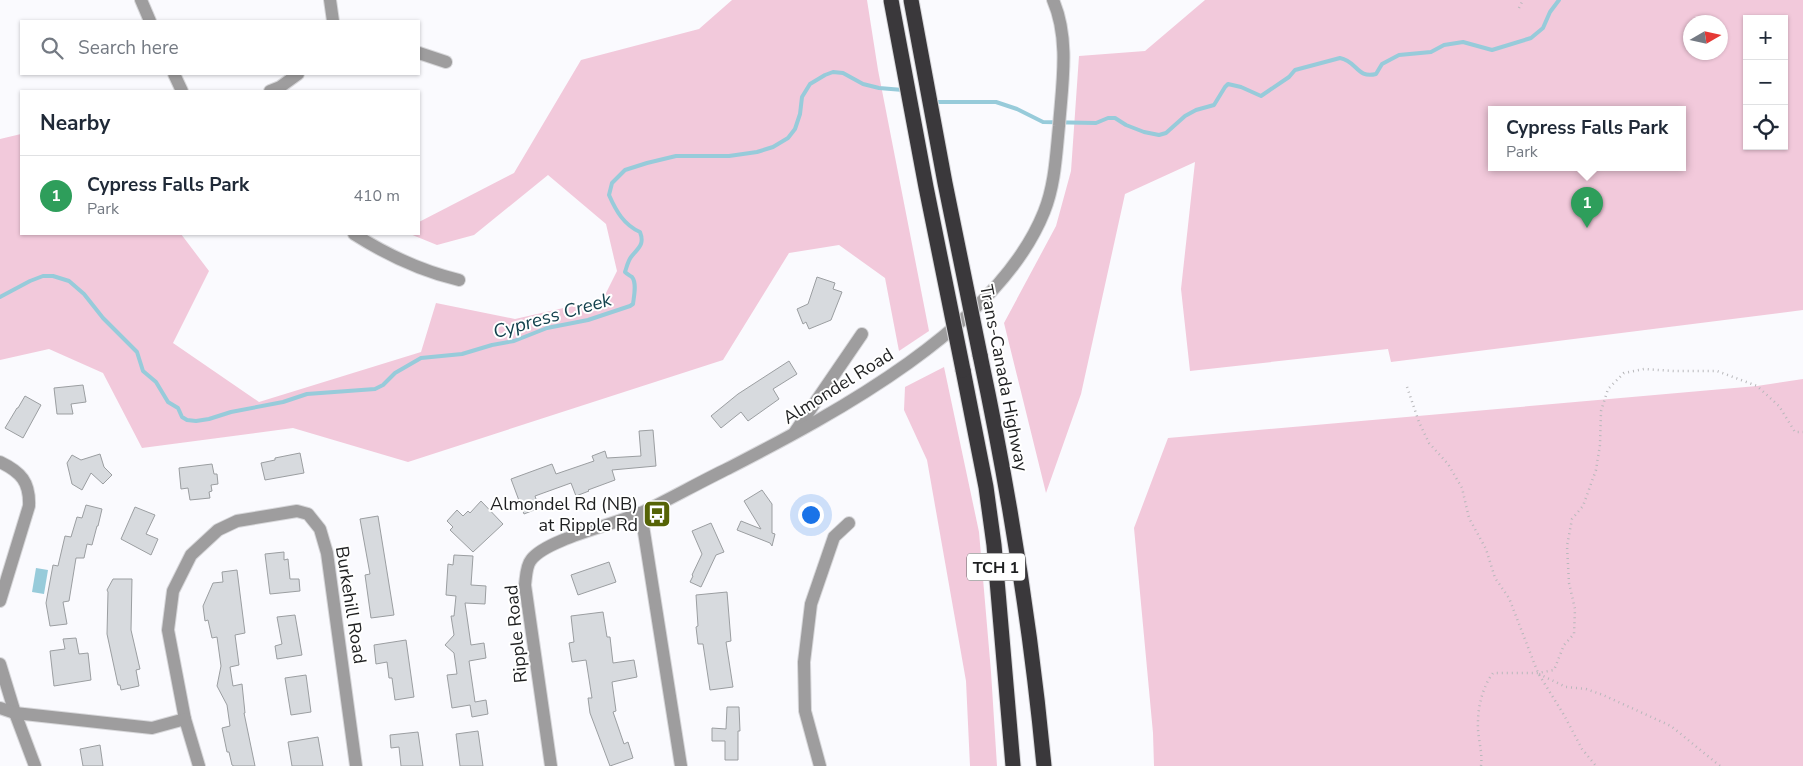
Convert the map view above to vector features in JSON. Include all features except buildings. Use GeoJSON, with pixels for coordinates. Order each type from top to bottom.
{"type":"FeatureCollection","features":[{"type":"Feature","properties":{"kind":"highway","name":"TCH 1"},"geometry":{"type":"LineString","coordinates":[[891,0],[986,487],[994,545],[1014,766]]}},
{"type":"Feature","properties":{"kind":"highway","name":"Trans-Canada Highway"},"geometry":{"type":"LineString","coordinates":[[911,0],[945,183],[997,435],[1016,542],[1033,656],[1044,766]]}},
{"type":"Feature","properties":{"kind":"street"},"geometry":{"type":"LineString","coordinates":[[141,0],[150,20]]}},
{"type":"Feature","properties":{"kind":"street"},"geometry":{"type":"LineString","coordinates":[[330,0],[332,20]]}},
{"type":"Feature","properties":{"kind":"street","name":"Almondel Road"},"geometry":{"type":"LineString","coordinates":[[641,513],[792,436],[890,375],[926,351],[951,331],[975,309],[1011,268],[1026,248],[1044,212],[1055,165],[1063,72],[1060,28],[1057,8],[1053,0]]}},
{"type":"Feature","properties":{"kind":"street"},"geometry":{"type":"LineString","coordinates":[[420,53],[446,62]]}},
{"type":"Feature","properties":{"kind":"street"},"geometry":{"type":"LineString","coordinates":[[174,75],[182,90]]}},
{"type":"Feature","properties":{"kind":"street"},"geometry":{"type":"LineString","coordinates":[[272,90],[297,75]]}},
{"type":"Feature","properties":{"kind":"street"},"geometry":{"type":"LineString","coordinates":[[356,235],[415,267],[459,280]]}},
{"type":"Feature","properties":{"kind":"street"},"geometry":{"type":"LineString","coordinates":[[792,436],[862,334]]}},
{"type":"Feature","properties":{"kind":"street"},"geometry":{"type":"LineString","coordinates":[[0,462],[10,466],[20,474],[27,484],[30,495],[29,506],[0,601]]}},
{"type":"Feature","properties":{"kind":"street","name":"Burkehill Road"},"geometry":{"type":"LineString","coordinates":[[199,766],[185,719],[168,630],[173,591],[191,555],[218,530],[237,521],[297,511],[308,514],[320,529],[327,553],[356,766]]}},
{"type":"Feature","properties":{"kind":"street"},"geometry":{"type":"LineString","coordinates":[[641,513],[681,766]]}},
{"type":"Feature","properties":{"kind":"street","name":"Ripple Road"},"geometry":{"type":"LineString","coordinates":[[551,766],[525,585],[530,561],[545,548],[641,513]]}},
{"type":"Feature","properties":{"kind":"street"},"geometry":{"type":"LineString","coordinates":[[820,766],[805,711],[805,652],[811,604],[834,537],[849,523]]}},
{"type":"Feature","properties":{"kind":"street"},"geometry":{"type":"LineString","coordinates":[[0,664],[14,712],[35,766]]}},
{"type":"Feature","properties":{"kind":"street"},"geometry":{"type":"LineString","coordinates":[[0,708],[14,712],[152,728],[185,719]]}},
{"type":"Feature","properties":{"kind":"path"},"geometry":{"type":"LineString","coordinates":[[1520,8],[1523,0]]}},
{"type":"Feature","properties":{"kind":"path"},"geometry":{"type":"LineString","coordinates":[[1481,766],[1482,758],[1478,722],[1487,681],[1493,673],[1538,674],[1554,670],[1564,645],[1574,634],[1575,609],[1569,583],[1567,546],[1572,520],[1583,506],[1596,470],[1600,445],[1601,411],[1608,389],[1624,373],[1644,369],[1716,371],[1757,386],[1779,406],[1795,432],[1803,432]]}},
{"type":"Feature","properties":{"kind":"path"},"geometry":{"type":"LineString","coordinates":[[1407,387],[1419,422],[1429,443],[1448,464],[1462,488],[1469,518],[1486,549],[1495,578],[1509,598],[1538,674],[1564,715],[1582,749],[1596,766]]}},
{"type":"Feature","properties":{"kind":"path"},"geometry":{"type":"LineString","coordinates":[[1538,674],[1566,687],[1603,695],[1671,726],[1720,766]]}},
{"type":"Feature","properties":{"kind":"shaded area"},"geometry":{"type":"Polygon","coordinates":[[[732,0],[867,0],[878,70],[929,331],[899,351],[885,278],[839,245],[789,253],[723,360],[408,462],[293,428],[142,448],[103,373],[49,349],[0,360],[0,139],[20,134],[20,235],[182,235],[209,271],[173,343],[259,402],[421,352],[436,303],[515,319],[603,299],[617,271],[606,224],[548,175],[474,235],[437,245],[412,235],[420,235],[420,221],[514,173],[581,60],[699,29],[732,0]]]}},
{"type":"Feature","properties":{"kind":"shaded area"},"geometry":{"type":"Polygon","coordinates":[[[1205,0],[1803,0],[1803,310],[1391,362],[1388,349],[1190,371],[1181,289],[1195,162],[1125,194],[1081,394],[1046,493],[1004,323],[1056,226],[1071,171],[1079,56],[1145,51],[1205,0]]]}},
{"type":"Feature","properties":{"kind":"shaded area"},"geometry":{"type":"Polygon","coordinates":[[[944,367],[979,532],[997,766],[970,766],[966,681],[927,460],[904,410],[905,387],[944,367]]]}},
{"type":"Feature","properties":{"kind":"shaded area"},"geometry":{"type":"Polygon","coordinates":[[[1803,379],[1803,766],[1154,766],[1153,733],[1134,528],[1168,438],[1757,386],[1803,379]]]}},
{"type":"Feature","properties":{"kind":"water"},"geometry":{"type":"Polygon","coordinates":[[[36,568],[48,570],[44,594],[32,592],[36,568]]]}},
{"type":"Feature","properties":{"kind":"waterway","name":"Cypress Creek"},"geometry":{"type":"LineString","coordinates":[[933,101],[996,102],[1017,109],[1043,122],[1096,123],[1108,118],[1115,118],[1126,125],[1144,132],[1159,135],[1166,133],[1185,116],[1196,110],[1214,105],[1228,84],[1241,87],[1261,96],[1289,77],[1295,70],[1340,58],[1350,62],[1361,72],[1370,75],[1376,74],[1382,64],[1399,55],[1431,52],[1444,45],[1463,42],[1492,50],[1531,38],[1543,28],[1550,12],[1559,0]]}},
{"type":"Feature","properties":{"kind":"waterway","name":"Cypress Creek"},"geometry":{"type":"LineString","coordinates":[[0,297],[43,276],[53,276],[69,281],[84,294],[103,318],[137,352],[143,371],[156,382],[168,402],[178,408],[182,417],[187,420],[209,419],[231,412],[283,402],[307,394],[375,389],[383,385],[395,373],[421,358],[462,354],[514,341],[547,328],[588,320],[633,304],[634,280],[625,272],[630,259],[640,246],[642,240],[640,232],[629,226],[621,217],[609,195],[612,183],[625,170],[676,156],[729,156],[757,152],[773,147],[788,138],[795,129],[800,114],[802,97],[810,84],[833,72],[843,73],[863,84],[879,88],[903,90]]}},
{"type":"Feature","properties":{"kind":"place","name":"Cypress Falls Park"},"geometry":{"type":"Point","coordinates":[1587,228]}},
{"type":"Feature","properties":{"kind":"place","name":"Almondel Rd (NB) at Ripple Rd"},"geometry":{"type":"Point","coordinates":[657,514]}}]}
